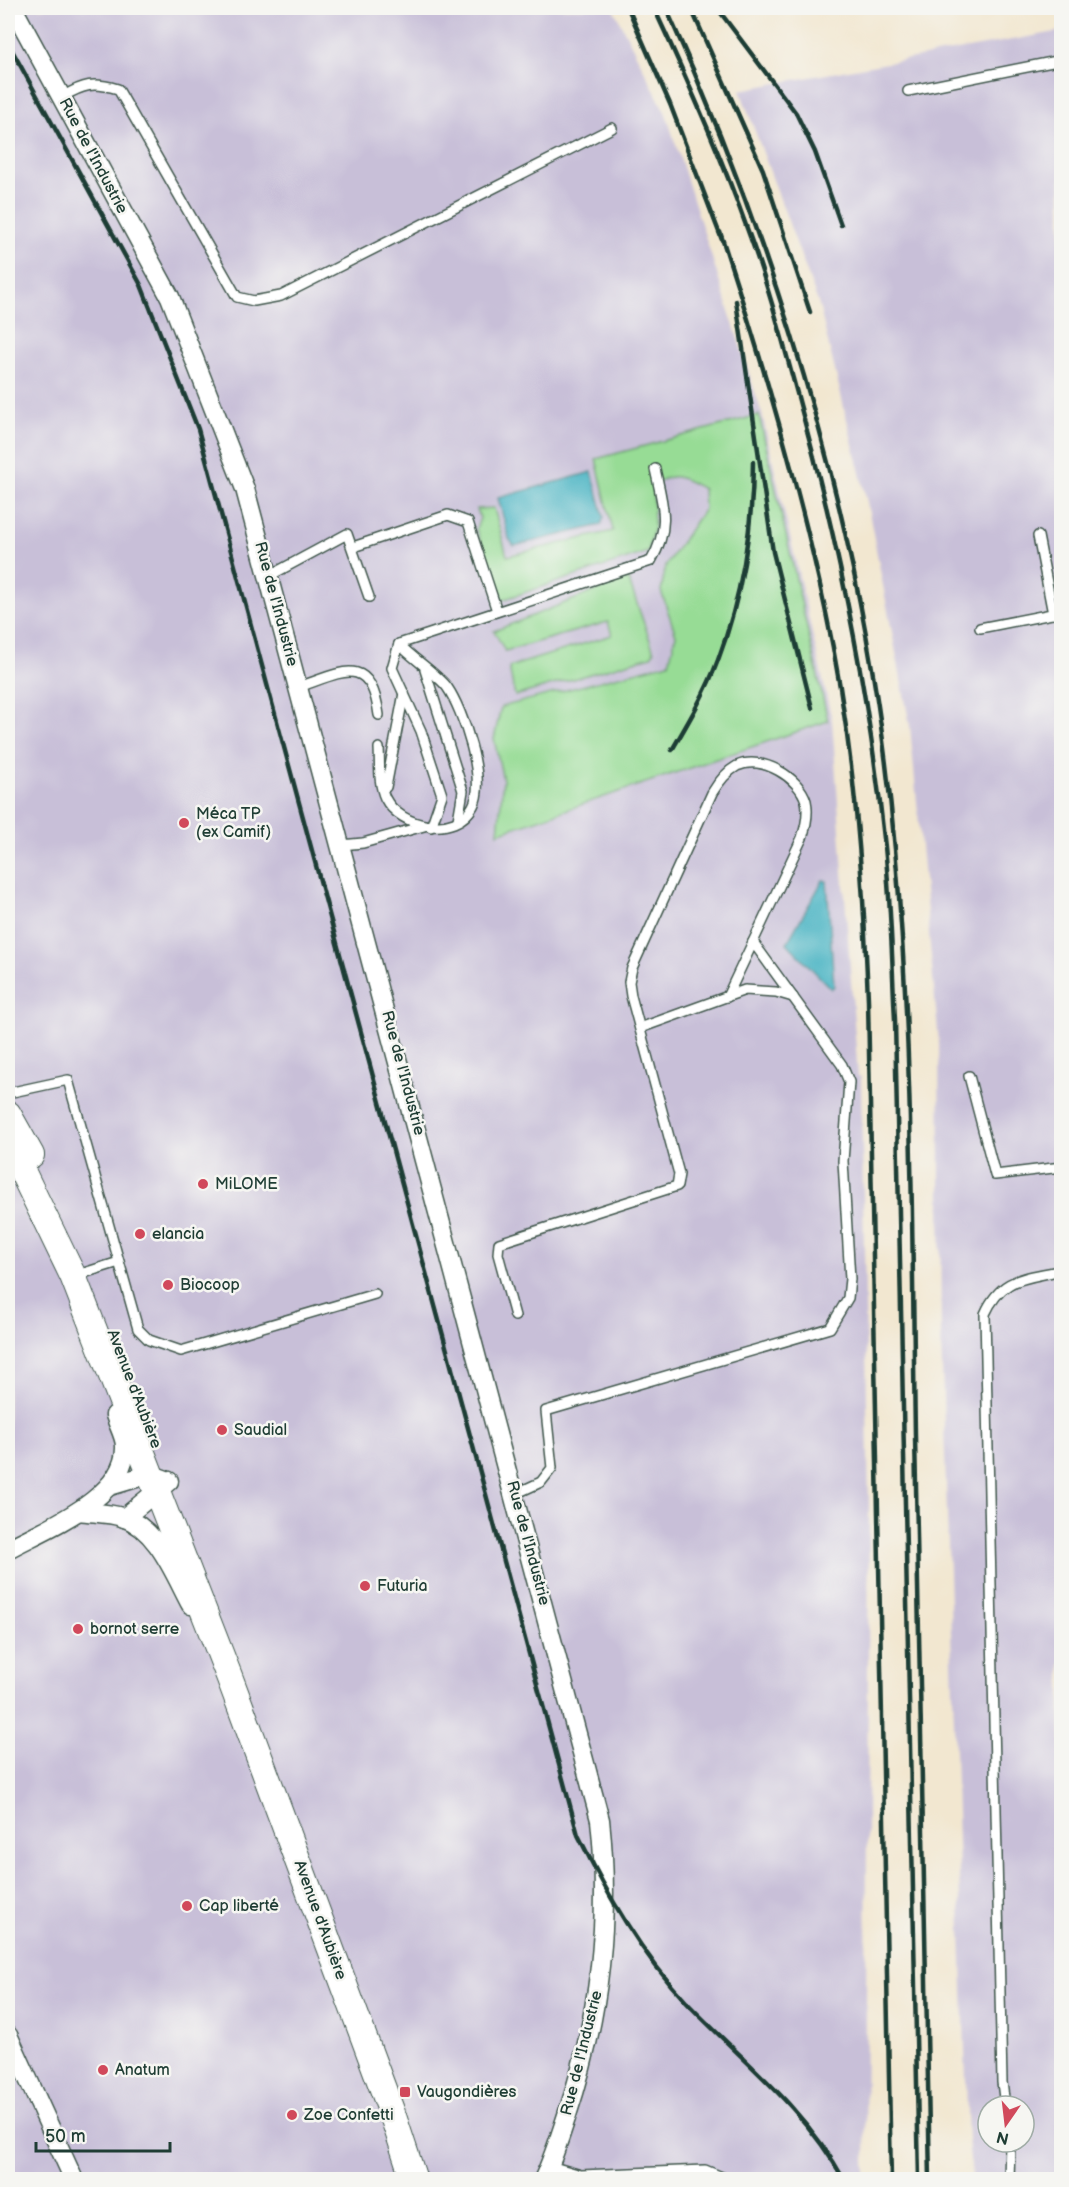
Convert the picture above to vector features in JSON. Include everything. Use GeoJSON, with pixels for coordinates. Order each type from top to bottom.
{"type":"FeatureCollection","features":[{"type":"Feature","properties":{"kind":"main road","name":"Avenue d'Aubière"},"geometry":{"type":"LineString","coordinates":[[8,1114],[30,1152],[80,1274],[414,2174]]}},
{"type":"Feature","properties":{"kind":"main road","name":"Avenue d'Aubière"},"geometry":{"type":"LineString","coordinates":[[8,1142],[80,1274]]}},
{"type":"Feature","properties":{"kind":"street","name":"Rue de l'Industrie"},"geometry":{"type":"LineString","coordinates":[[13,8],[170,297],[245,489],[515,1494],[600,1820],[604,1856],[604,1938],[599,1985],[579,2080],[547,2173]]}},
{"type":"Feature","properties":{"kind":"street","name":"Avenue d'Aubière"},"geometry":{"type":"LineString","coordinates":[[80,1274],[125,1447],[120,1467],[110,1486],[80,1511]]}},
{"type":"Feature","properties":{"kind":"street"},"geometry":{"type":"LineString","coordinates":[[110,1486],[159,1482]]}},
{"type":"Feature","properties":{"kind":"street"},"geometry":{"type":"LineString","coordinates":[[124,1518],[159,1482]]}},
{"type":"Feature","properties":{"kind":"street","name":"Avenue d'Aubière"},"geometry":{"type":"LineString","coordinates":[[80,1511],[124,1518],[142,1529],[161,1550],[229,1676]]}},
{"type":"Feature","properties":{"kind":"street"},"geometry":{"type":"LineString","coordinates":[[8,1549],[80,1511]]}},
{"type":"Feature","properties":{"kind":"street"},"geometry":{"type":"LineString","coordinates":[[8,2035],[74,2180]]}},
{"type":"Feature","properties":{"kind":"lane"},"geometry":{"type":"LineString","coordinates":[[908,91],[1062,60]]}},
{"type":"Feature","properties":{"kind":"lane"},"geometry":{"type":"LineString","coordinates":[[62,97],[80,86],[98,84],[118,89],[237,297],[254,301],[281,296],[612,128]]}},
{"type":"Feature","properties":{"kind":"lane"},"geometry":{"type":"LineString","coordinates":[[399,644],[651,561],[664,531],[663,504],[655,469]]}},
{"type":"Feature","properties":{"kind":"lane"},"geometry":{"type":"LineString","coordinates":[[353,547],[448,515],[468,522],[497,611]]}},
{"type":"Feature","properties":{"kind":"lane"},"geometry":{"type":"LineString","coordinates":[[269,576],[347,534],[369,597]]}},
{"type":"Feature","properties":{"kind":"lane"},"geometry":{"type":"LineString","coordinates":[[980,628],[1057,613],[1038,536]]}},
{"type":"Feature","properties":{"kind":"lane"},"geometry":{"type":"LineString","coordinates":[[341,845],[363,843],[458,820],[465,817],[474,805],[477,785],[475,759],[446,686],[425,670],[399,644]]}},
{"type":"Feature","properties":{"kind":"lane"},"geometry":{"type":"LineString","coordinates":[[399,644],[392,668],[422,731],[442,795],[428,826]]}},
{"type":"Feature","properties":{"kind":"lane"},"geometry":{"type":"LineString","coordinates":[[425,670],[463,791],[458,820]]}},
{"type":"Feature","properties":{"kind":"lane"},"geometry":{"type":"LineString","coordinates":[[299,687],[341,672],[356,672],[366,677],[374,687],[379,715]]}},
{"type":"Feature","properties":{"kind":"lane"},"geometry":{"type":"LineString","coordinates":[[386,798],[387,775],[404,693]]}},
{"type":"Feature","properties":{"kind":"lane"},"geometry":{"type":"LineString","coordinates":[[379,748],[380,777],[386,798],[399,814],[413,823],[428,826]]}},
{"type":"Feature","properties":{"kind":"lane"},"geometry":{"type":"LineString","coordinates":[[515,1316],[498,1254],[499,1243],[677,1186],[679,1174],[629,982],[632,968],[712,793],[723,777],[738,766],[754,763],[771,767],[788,776],[799,788],[806,802],[807,821],[802,838],[727,997]]}},
{"type":"Feature","properties":{"kind":"lane"},"geometry":{"type":"LineString","coordinates":[[515,1494],[542,1482],[552,1468],[546,1411],[830,1328],[848,1298],[850,1279],[843,1161],[849,1082],[842,1065],[753,942]]}},
{"type":"Feature","properties":{"kind":"lane"},"geometry":{"type":"LineString","coordinates":[[640,1028],[745,990],[776,992],[793,997]]}},
{"type":"Feature","properties":{"kind":"lane"},"geometry":{"type":"LineString","coordinates":[[969,1076],[995,1175],[1062,1167]]}},
{"type":"Feature","properties":{"kind":"lane"},"geometry":{"type":"LineString","coordinates":[[8,1093],[68,1080],[138,1329],[149,1340],[181,1351],[375,1294]]}},
{"type":"Feature","properties":{"kind":"lane"},"geometry":{"type":"LineString","coordinates":[[80,1274],[119,1262]]}},
{"type":"Feature","properties":{"kind":"lane"},"geometry":{"type":"LineString","coordinates":[[1004,2094],[985,1314],[993,1294],[1009,1283],[1062,1270]]}},
{"type":"Feature","properties":{"kind":"lane"},"geometry":{"type":"LineString","coordinates":[[1009,2180],[1010,2154]]}},
{"type":"Feature","properties":{"kind":"lane"},"geometry":{"type":"LineString","coordinates":[[547,2173],[581,2175],[705,2170],[729,2180]]}},
{"type":"Feature","properties":{"kind":"shaded area"},"geometry":{"type":"Polygon","coordinates":[[[8,8],[613,8],[666,114],[762,414],[832,720],[858,1076],[861,1077],[869,1505],[865,2179],[8,2180],[8,8]]]}},
{"type":"Feature","properties":{"kind":"shaded area"},"geometry":{"type":"Polygon","coordinates":[[[1061,31],[1061,2179],[972,2179],[968,2140],[941,1335],[939,1043],[910,726],[867,502],[819,305],[740,90],[1061,31]]]}},
{"type":"Feature","properties":{"kind":"green space"},"geometry":{"type":"Polygon","coordinates":[[[759,415],[828,721],[498,833],[503,780],[494,739],[501,707],[669,663],[676,635],[661,591],[666,565],[704,509],[703,489],[677,477],[666,478],[653,487],[654,527],[648,552],[502,600],[476,529],[480,518],[477,509],[494,508],[507,556],[613,531],[596,459],[759,415]]]}},
{"type":"Feature","properties":{"kind":"green space"},"geometry":{"type":"Polygon","coordinates":[[[628,578],[654,652],[651,656],[515,696],[509,667],[612,635],[608,622],[505,651],[494,631],[628,578]]]}},
{"type":"Feature","properties":{"kind":"water"},"geometry":{"type":"Polygon","coordinates":[[[592,472],[604,517],[601,525],[514,546],[509,539],[498,498],[592,472]]]}},
{"type":"Feature","properties":{"kind":"water"},"geometry":{"type":"Polygon","coordinates":[[[823,880],[827,881],[834,986],[831,989],[787,943],[823,880]]]}},
{"type":"Feature","properties":{"kind":"railway"},"geometry":{"type":"LineString","coordinates":[[628,8],[670,104],[722,240]]}},
{"type":"Feature","properties":{"kind":"railway"},"geometry":{"type":"LineString","coordinates":[[654,8],[727,174],[775,314],[827,508],[851,620],[870,733],[885,847],[895,1020],[919,2180]]}},
{"type":"Feature","properties":{"kind":"railway"},"geometry":{"type":"LineString","coordinates":[[666,8],[749,210],[785,313],[816,418],[843,525],[866,632],[883,740],[901,922],[908,1069],[930,2180]]}},
{"type":"Feature","properties":{"kind":"railway"},"geometry":{"type":"LineString","coordinates":[[691,8],[763,170],[810,312]]}},
{"type":"Feature","properties":{"kind":"railway"},"geometry":{"type":"LineString","coordinates":[[717,8],[796,113],[815,152],[841,225]]}},
{"type":"Feature","properties":{"kind":"railway"},"geometry":{"type":"LineString","coordinates":[[8,43],[141,285],[198,429],[578,1835],[626,1923],[670,1984],[792,2107],[811,2130],[844,2180]]}},
{"type":"Feature","properties":{"kind":"railway"},"geometry":{"type":"LineString","coordinates":[[720,232],[778,419],[825,608],[843,705],[860,852],[868,1000],[891,2180]]}},
{"type":"Feature","properties":{"kind":"railway"},"geometry":{"type":"LineString","coordinates":[[736,301],[773,552],[812,708]]}},
{"type":"Feature","properties":{"kind":"railway"},"geometry":{"type":"LineString","coordinates":[[672,750],[708,683],[726,637],[739,588],[748,537],[753,462]]}},
{"type":"Feature","properties":{"kind":"place","name":"Méca TP (ex Camif)"},"geometry":{"type":"Point","coordinates":[184,823]}},
{"type":"Feature","properties":{"kind":"place","name":"MiLOME"},"geometry":{"type":"Point","coordinates":[203,1184]}},
{"type":"Feature","properties":{"kind":"place","name":"elancia"},"geometry":{"type":"Point","coordinates":[140,1234]}},
{"type":"Feature","properties":{"kind":"place","name":"Biocoop"},"geometry":{"type":"Point","coordinates":[168,1285]}},
{"type":"Feature","properties":{"kind":"place","name":"Saudial"},"geometry":{"type":"Point","coordinates":[222,1430]}},
{"type":"Feature","properties":{"kind":"place","name":"Futuria"},"geometry":{"type":"Point","coordinates":[365,1586]}},
{"type":"Feature","properties":{"kind":"place","name":"bornot serre"},"geometry":{"type":"Point","coordinates":[78,1629]}},
{"type":"Feature","properties":{"kind":"place","name":"Cap liberté"},"geometry":{"type":"Point","coordinates":[187,1906]}},
{"type":"Feature","properties":{"kind":"place","name":"Anatum"},"geometry":{"type":"Point","coordinates":[103,2070]}},
{"type":"Feature","properties":{"kind":"place","name":"Vaugondières"},"geometry":{"type":"Point","coordinates":[405,2092]}},
{"type":"Feature","properties":{"kind":"place","name":"Zoe Confetti"},"geometry":{"type":"Point","coordinates":[292,2115]}}]}
